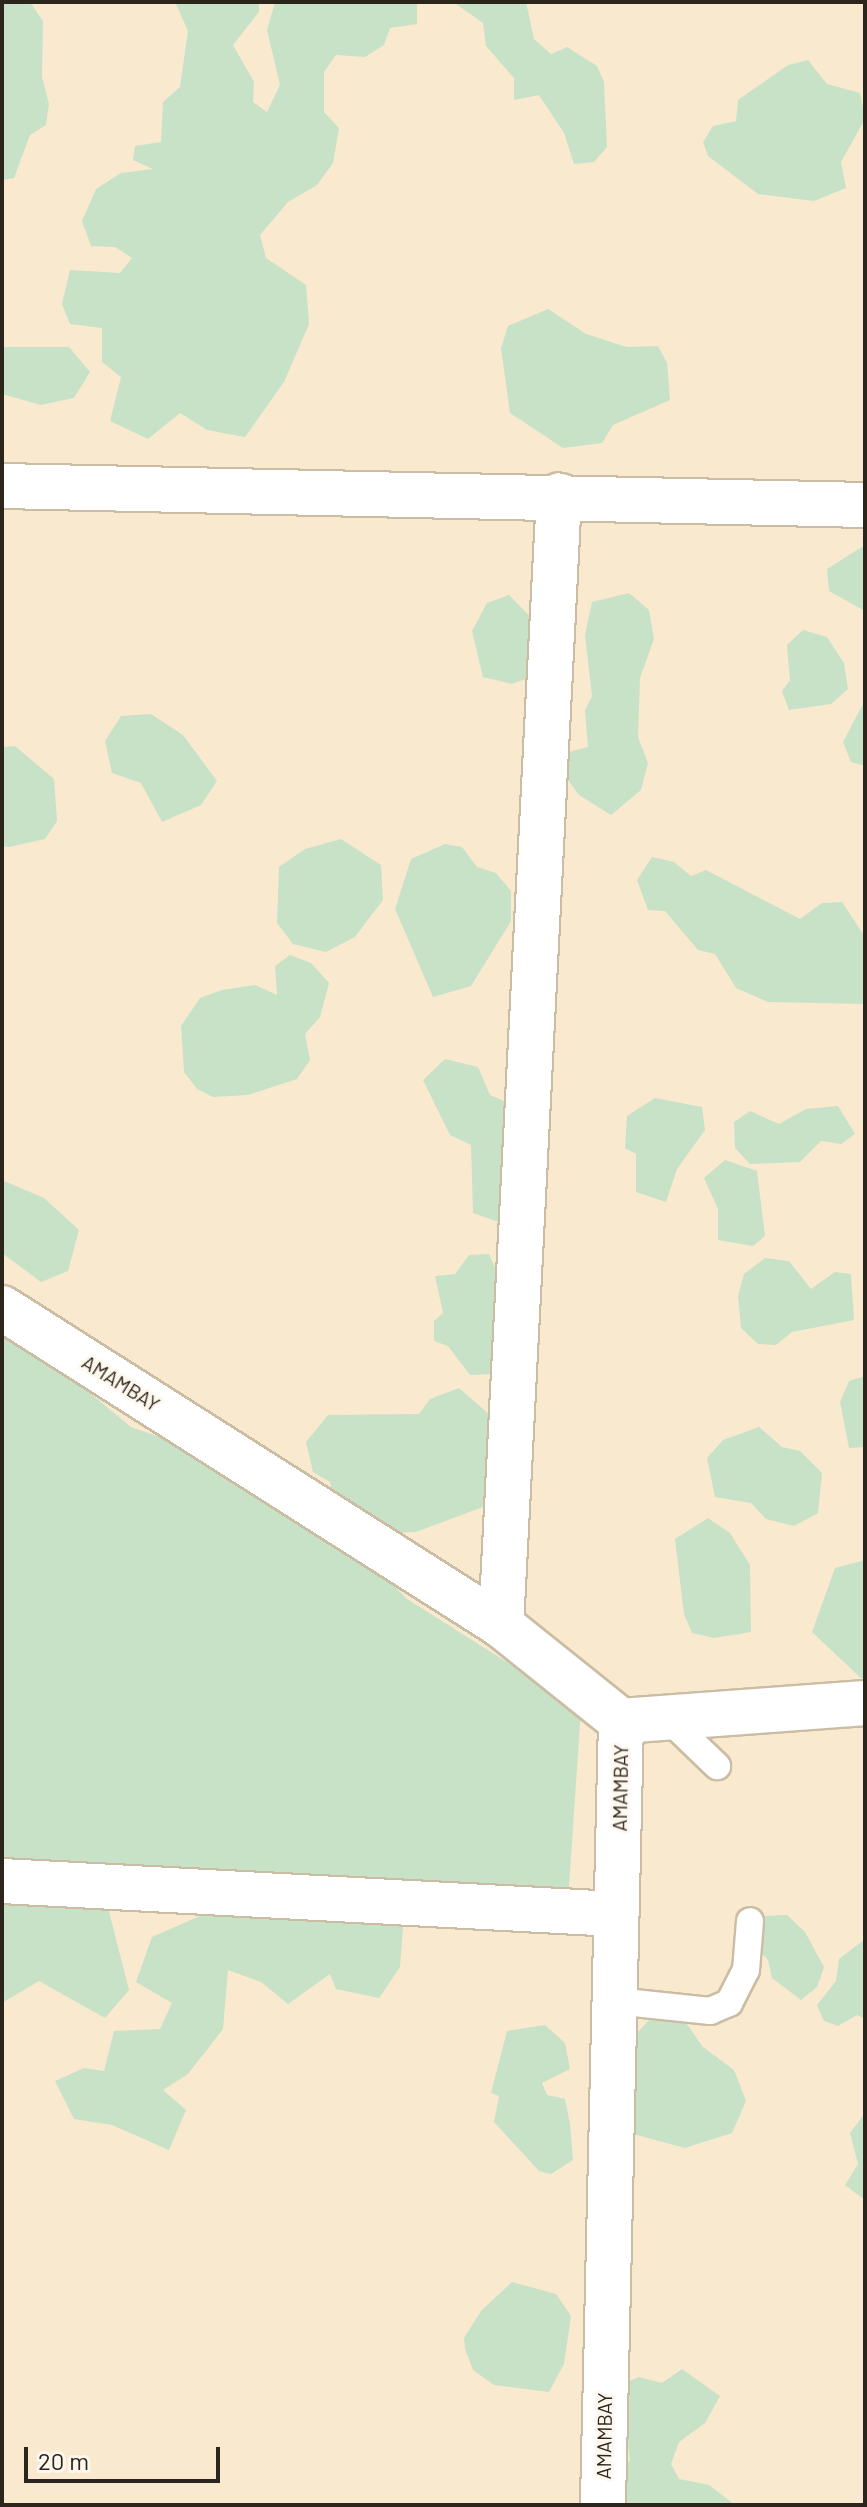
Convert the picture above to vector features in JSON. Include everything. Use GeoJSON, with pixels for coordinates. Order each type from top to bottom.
{"type":"FeatureCollection","features":[{"type":"Feature","properties":{"kind":"street"},"geometry":{"type":"LineString","coordinates":[[2,486],[559,495],[865,505]]}},
{"type":"Feature","properties":{"kind":"street"},"geometry":{"type":"LineString","coordinates":[[501,1625],[559,495]]}},
{"type":"Feature","properties":{"kind":"street","name":"AMAMBAY"},"geometry":{"type":"LineString","coordinates":[[2,1308],[501,1625],[621,1721],[603,2505]]}},
{"type":"Feature","properties":{"kind":"street"},"geometry":{"type":"LineString","coordinates":[[621,1721],[865,1703]]}},
{"type":"Feature","properties":{"kind":"street"},"geometry":{"type":"LineString","coordinates":[[2,1881],[616,1914]]}},
{"type":"Feature","properties":{"kind":"lane"},"geometry":{"type":"LineString","coordinates":[[666,1717],[717,1766]]}},
{"type":"Feature","properties":{"kind":"lane"},"geometry":{"type":"LineString","coordinates":[[615,2001],[710,2011],[729,2003],[746,1970],[750,1921]]}},
{"type":"Feature","properties":{"kind":"green space"},"geometry":{"type":"Polygon","coordinates":[[[2,2],[30,2],[43,21],[42,77],[49,104],[46,125],[30,135],[14,178],[2,180],[2,2]]]}},
{"type":"Feature","properties":{"kind":"green space"},"geometry":{"type":"Polygon","coordinates":[[[175,2],[259,2],[259,12],[233,45],[254,82],[253,102],[267,112],[280,85],[267,30],[275,2],[417,2],[417,24],[390,28],[384,45],[365,57],[336,55],[324,72],[324,112],[339,128],[333,163],[317,185],[288,202],[260,235],[266,258],[306,285],[309,324],[284,382],[245,437],[207,430],[180,413],[148,439],[110,421],[121,377],[102,362],[102,328],[70,324],[62,304],[70,270],[120,273],[132,258],[115,247],[91,246],[82,221],[96,189],[121,173],[153,169],[133,160],[135,146],[161,142],[163,102],[180,87],[188,31],[175,2]]]}},
{"type":"Feature","properties":{"kind":"green space"},"geometry":{"type":"Polygon","coordinates":[[[453,2],[526,2],[534,39],[551,54],[567,47],[597,66],[604,82],[607,147],[594,162],[574,164],[564,133],[539,95],[514,100],[514,78],[486,46],[483,23],[453,2]]]}},
{"type":"Feature","properties":{"kind":"green space"},"geometry":{"type":"Polygon","coordinates":[[[808,60],[827,84],[860,93],[865,119],[841,162],[846,188],[814,201],[758,194],[708,156],[703,142],[713,126],[736,121],[738,100],[788,65],[808,60]]]}},
{"type":"Feature","properties":{"kind":"green space"},"geometry":{"type":"Polygon","coordinates":[[[548,309],[586,334],[627,347],[658,346],[667,363],[670,400],[613,425],[602,443],[563,448],[510,413],[501,348],[508,326],[548,309]]]}},
{"type":"Feature","properties":{"kind":"green space"},"geometry":{"type":"Polygon","coordinates":[[[2,347],[69,347],[90,372],[74,398],[41,405],[2,394],[2,347]]]}},
{"type":"Feature","properties":{"kind":"green space"},"geometry":{"type":"Polygon","coordinates":[[[865,545],[865,611],[829,591],[827,569],[865,545]]]}},
{"type":"Feature","properties":{"kind":"green space"},"geometry":{"type":"Polygon","coordinates":[[[629,593],[649,610],[654,639],[640,678],[638,737],[648,763],[641,790],[611,815],[579,795],[565,776],[569,752],[588,747],[585,710],[592,696],[585,635],[592,602],[629,593]]]}},
{"type":"Feature","properties":{"kind":"green space"},"geometry":{"type":"Polygon","coordinates":[[[509,595],[553,640],[538,674],[512,684],[483,677],[472,631],[487,603],[509,595]]]}},
{"type":"Feature","properties":{"kind":"green space"},"geometry":{"type":"Polygon","coordinates":[[[803,630],[827,637],[844,663],[848,689],[831,704],[789,710],[782,691],[790,680],[787,645],[803,630]]]}},
{"type":"Feature","properties":{"kind":"green space"},"geometry":{"type":"Polygon","coordinates":[[[865,700],[865,766],[851,762],[843,742],[865,700]]]}},
{"type":"Feature","properties":{"kind":"green space"},"geometry":{"type":"Polygon","coordinates":[[[151,714],[183,735],[217,781],[201,805],[162,822],[141,783],[112,773],[105,741],[121,716],[151,714]]]}},
{"type":"Feature","properties":{"kind":"green space"},"geometry":{"type":"Polygon","coordinates":[[[15,746],[54,779],[57,821],[45,839],[9,847],[2,846],[2,747],[15,746]]]}},
{"type":"Feature","properties":{"kind":"green space"},"geometry":{"type":"Polygon","coordinates":[[[341,839],[381,865],[383,900],[355,937],[326,952],[293,944],[277,923],[279,867],[305,849],[341,839]]]}},
{"type":"Feature","properties":{"kind":"green space"},"geometry":{"type":"Polygon","coordinates":[[[445,844],[462,847],[477,867],[496,873],[511,891],[511,921],[471,986],[433,997],[395,909],[411,859],[445,844]]]}},
{"type":"Feature","properties":{"kind":"green space"},"geometry":{"type":"Polygon","coordinates":[[[652,857],[674,862],[691,876],[706,870],[800,919],[822,903],[842,902],[865,937],[865,1004],[768,1002],[736,988],[715,954],[698,950],[665,911],[648,910],[637,880],[652,857]]]}},
{"type":"Feature","properties":{"kind":"green space"},"geometry":{"type":"Polygon","coordinates":[[[290,955],[311,963],[329,983],[320,1017],[305,1034],[310,1060],[297,1079],[248,1095],[213,1097],[197,1089],[184,1072],[181,1026],[200,998],[222,990],[255,985],[277,995],[275,966],[290,955]]]}},
{"type":"Feature","properties":{"kind":"green space"},"geometry":{"type":"Polygon","coordinates":[[[445,1059],[478,1067],[490,1095],[511,1104],[501,1223],[473,1213],[471,1145],[450,1135],[423,1080],[445,1059]]]}},
{"type":"Feature","properties":{"kind":"green space"},"geometry":{"type":"Polygon","coordinates":[[[655,1098],[702,1107],[705,1130],[677,1169],[666,1202],[636,1192],[636,1154],[625,1148],[627,1116],[655,1098]]]}},
{"type":"Feature","properties":{"kind":"green space"},"geometry":{"type":"Polygon","coordinates":[[[838,1106],[855,1134],[841,1144],[821,1141],[800,1162],[750,1164],[735,1148],[734,1122],[750,1111],[779,1124],[806,1109],[838,1106]]]}},
{"type":"Feature","properties":{"kind":"green space"},"geometry":{"type":"Polygon","coordinates":[[[725,1160],[757,1171],[765,1236],[753,1246],[718,1240],[718,1209],[704,1178],[725,1160]]]}},
{"type":"Feature","properties":{"kind":"green space"},"geometry":{"type":"Polygon","coordinates":[[[2,1180],[44,1198],[79,1230],[68,1271],[41,1282],[2,1253],[2,1180]]]}},
{"type":"Feature","properties":{"kind":"green space"},"geometry":{"type":"Polygon","coordinates":[[[489,1254],[503,1286],[495,1374],[470,1375],[448,1346],[434,1341],[434,1321],[443,1313],[435,1276],[455,1274],[469,1255],[489,1254]]]}},
{"type":"Feature","properties":{"kind":"green space"},"geometry":{"type":"Polygon","coordinates":[[[765,1258],[789,1261],[811,1289],[835,1272],[851,1274],[854,1320],[792,1332],[776,1345],[758,1344],[741,1328],[738,1296],[744,1274],[765,1258]]]}},
{"type":"Feature","properties":{"kind":"green space"},"geometry":{"type":"Polygon","coordinates":[[[2,1336],[68,1375],[131,1427],[290,1482],[407,1599],[581,1709],[568,1901],[382,1908],[403,1927],[400,1967],[379,1998],[336,1989],[330,1974],[288,2004],[261,1982],[228,1970],[223,2029],[188,2074],[163,2090],[186,2110],[169,2150],[112,2125],[74,2119],[55,2081],[84,2068],[104,2071],[114,2031],[160,2029],[172,2003],[136,1982],[152,1937],[200,1916],[195,1897],[103,1888],[129,1990],[105,2018],[39,1981],[2,2003],[2,1336]]]}},
{"type":"Feature","properties":{"kind":"green space"},"geometry":{"type":"Polygon","coordinates":[[[865,1376],[865,1447],[849,1448],[840,1402],[849,1381],[865,1376]]]}},
{"type":"Feature","properties":{"kind":"green space"},"geometry":{"type":"Polygon","coordinates":[[[459,1388],[505,1428],[515,1495],[416,1532],[392,1533],[363,1511],[335,1506],[330,1482],[313,1472],[306,1442],[328,1415],[419,1414],[430,1399],[459,1388]]]}},
{"type":"Feature","properties":{"kind":"green space"},"geometry":{"type":"Polygon","coordinates":[[[759,1427],[782,1447],[800,1451],[822,1473],[818,1513],[794,1526],[766,1519],[751,1503],[715,1497],[707,1458],[723,1440],[759,1427]]]}},
{"type":"Feature","properties":{"kind":"green space"},"geometry":{"type":"Polygon","coordinates":[[[708,1518],[730,1533],[750,1565],[751,1632],[714,1638],[692,1633],[684,1614],[675,1539],[708,1518]]]}},
{"type":"Feature","properties":{"kind":"green space"},"geometry":{"type":"Polygon","coordinates":[[[865,1560],[865,1678],[862,1679],[812,1632],[835,1568],[865,1560]]]}},
{"type":"Feature","properties":{"kind":"green space"},"geometry":{"type":"Polygon","coordinates":[[[787,1915],[805,1932],[824,1967],[817,1987],[801,2000],[772,1978],[768,1960],[758,1949],[754,1927],[764,1916],[787,1915]]]}},
{"type":"Feature","properties":{"kind":"green space"},"geometry":{"type":"Polygon","coordinates":[[[865,1939],[865,2019],[857,2015],[838,2026],[824,2021],[817,2005],[836,1981],[839,1959],[865,1939]]]}},
{"type":"Feature","properties":{"kind":"green space"},"geometry":{"type":"Polygon","coordinates":[[[679,2013],[703,2047],[734,2070],[746,2101],[732,2133],[685,2148],[622,2131],[636,2034],[654,2015],[679,2013]]]}},
{"type":"Feature","properties":{"kind":"green space"},"geometry":{"type":"Polygon","coordinates":[[[545,2025],[565,2043],[570,2069],[542,2083],[547,2095],[565,2099],[570,2124],[573,2160],[551,2174],[539,2171],[494,2122],[499,2096],[491,2093],[507,2031],[545,2025]]]}},
{"type":"Feature","properties":{"kind":"green space"},"geometry":{"type":"Polygon","coordinates":[[[865,2113],[865,2200],[845,2185],[858,2164],[850,2133],[865,2113]]]}},
{"type":"Feature","properties":{"kind":"green space"},"geometry":{"type":"Polygon","coordinates":[[[512,2282],[556,2294],[571,2316],[564,2364],[549,2392],[494,2385],[473,2370],[465,2349],[464,2338],[481,2311],[512,2282]]]}},
{"type":"Feature","properties":{"kind":"green space"},"geometry":{"type":"Polygon","coordinates":[[[682,2369],[720,2396],[705,2423],[679,2442],[671,2464],[679,2479],[709,2485],[735,2505],[616,2505],[622,2466],[630,2461],[621,2385],[639,2377],[662,2383],[682,2369]]]}}]}
